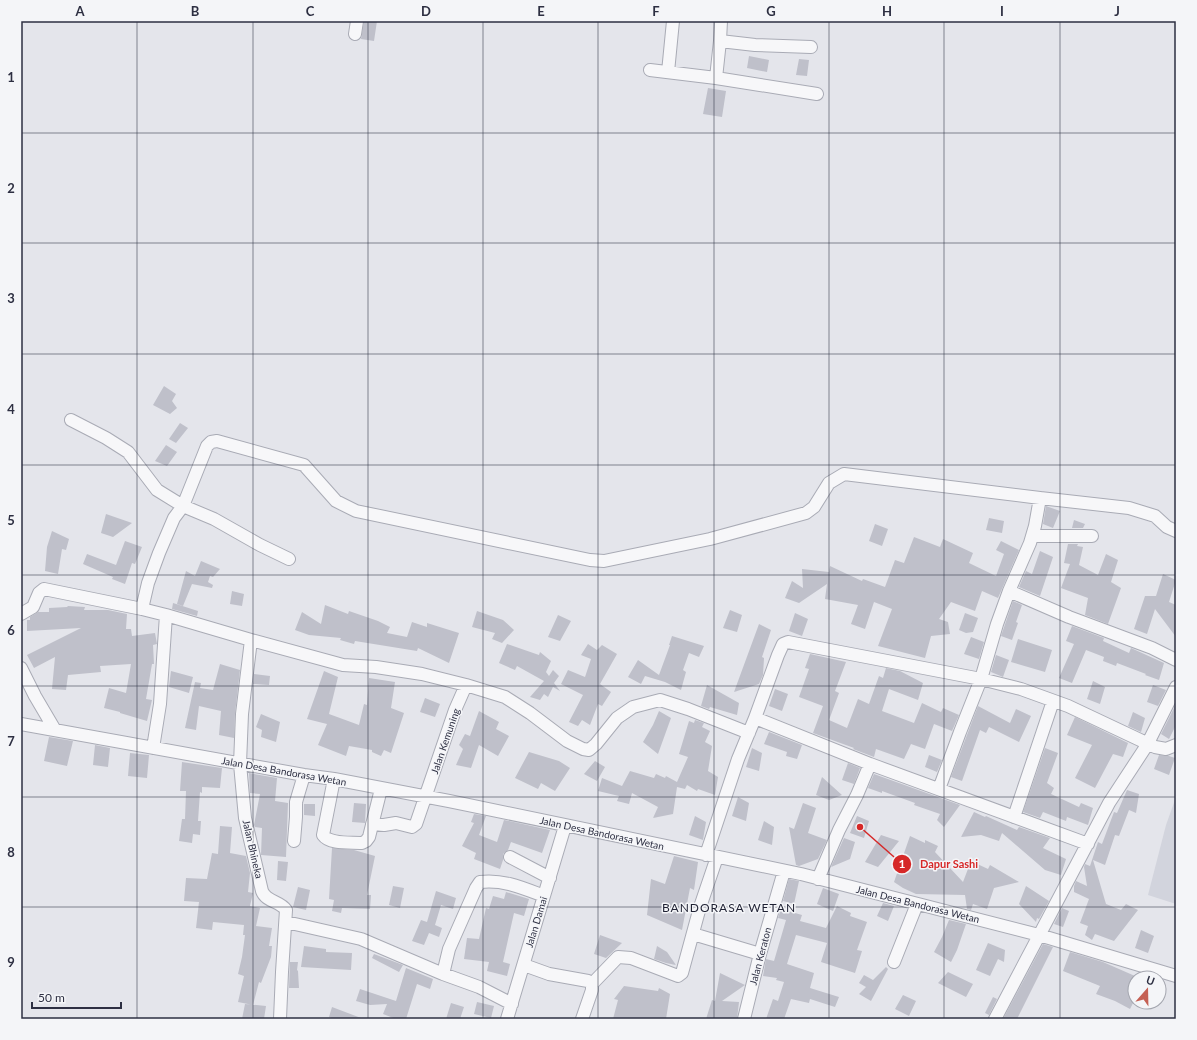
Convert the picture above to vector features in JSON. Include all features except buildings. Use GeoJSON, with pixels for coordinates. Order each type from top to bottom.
{"type":"FeatureCollection","features":[{"type":"Feature","properties":{"kind":"street"},"geometry":{"type":"LineString","coordinates":[[355,34],[357,21]]}},
{"type":"Feature","properties":{"kind":"street"},"geometry":{"type":"LineString","coordinates":[[668,72],[673,21]]}},
{"type":"Feature","properties":{"kind":"street"},"geometry":{"type":"LineString","coordinates":[[716,78],[721,21]]}},
{"type":"Feature","properties":{"kind":"street"},"geometry":{"type":"LineString","coordinates":[[720,41],[769,46],[811,47]]}},
{"type":"Feature","properties":{"kind":"street"},"geometry":{"type":"LineString","coordinates":[[650,70],[716,78],[817,94]]}},
{"type":"Feature","properties":{"kind":"street"},"geometry":{"type":"LineString","coordinates":[[71,420],[106,438],[128,452],[157,490],[183,506],[214,519],[260,545],[289,558]]}},
{"type":"Feature","properties":{"kind":"street"},"geometry":{"type":"LineString","coordinates":[[142,609],[148,583],[174,518],[183,506],[207,446],[211,442],[217,441],[304,465],[336,501],[356,511],[590,560],[604,561],[710,539],[806,513],[814,507],[829,483],[844,474],[1129,508],[1155,516],[1167,527],[1176,531]]}},
{"type":"Feature","properties":{"kind":"street"},"geometry":{"type":"LineString","coordinates":[[939,789],[981,679],[995,629],[1009,591],[1033,536],[1040,498]]}},
{"type":"Feature","properties":{"kind":"street"},"geometry":{"type":"LineString","coordinates":[[1033,536],[1092,536]]}},
{"type":"Feature","properties":{"kind":"street"},"geometry":{"type":"LineString","coordinates":[[21,614],[33,606],[39,593],[44,589],[166,615],[344,665],[376,667],[414,673],[466,685],[505,697],[530,713],[567,741],[583,749],[589,750],[596,744],[616,718],[633,707],[660,700],[688,709],[749,733]]}},
{"type":"Feature","properties":{"kind":"street"},"geometry":{"type":"LineString","coordinates":[[1009,591],[1069,617],[1152,648],[1176,660]]}},
{"type":"Feature","properties":{"kind":"street"},"geometry":{"type":"LineString","coordinates":[[153,748],[160,704],[166,615]]}},
{"type":"Feature","properties":{"kind":"street","name":"Jalan Bhineka"},"geometry":{"type":"LineString","coordinates":[[251,640],[244,686],[240,764],[245,818],[262,891],[264,896],[268,899],[284,907],[286,910],[286,922]]}},
{"type":"Feature","properties":{"kind":"street"},"geometry":{"type":"LineString","coordinates":[[582,1019],[592,990],[592,984],[618,957],[631,958],[678,976],[682,973],[693,934],[711,856],[738,759],[783,644],[788,642],[981,679],[1021,689],[1068,706],[1147,745],[1166,749],[1176,745]]}},
{"type":"Feature","properties":{"kind":"street"},"geometry":{"type":"LineString","coordinates":[[21,668],[55,730]]}},
{"type":"Feature","properties":{"kind":"street","name":"Jalan Kemuning"},"geometry":{"type":"LineString","coordinates":[[372,824],[384,825],[396,823],[412,827],[416,824],[455,710],[466,685]]}},
{"type":"Feature","properties":{"kind":"street"},"geometry":{"type":"LineString","coordinates":[[995,1019],[1109,803],[1147,745],[1176,686]]}},
{"type":"Feature","properties":{"kind":"street"},"geometry":{"type":"LineString","coordinates":[[1014,817],[1053,701]]}},
{"type":"Feature","properties":{"kind":"street"},"geometry":{"type":"LineString","coordinates":[[755,718],[870,764],[1088,844]]}},
{"type":"Feature","properties":{"kind":"street","name":"Jalan Desa Bandorasa Wetan"},"geometry":{"type":"LineString","coordinates":[[21,724],[240,764],[334,779],[784,871],[1039,935],[1176,976]]}},
{"type":"Feature","properties":{"kind":"street"},"geometry":{"type":"LineString","coordinates":[[818,879],[870,764]]}},
{"type":"Feature","properties":{"kind":"street"},"geometry":{"type":"LineString","coordinates":[[294,842],[296,802],[304,775]]}},
{"type":"Feature","properties":{"kind":"street"},"geometry":{"type":"LineString","coordinates":[[334,779],[323,835],[326,839],[332,841],[362,843],[366,841],[369,837],[381,789]]}},
{"type":"Feature","properties":{"kind":"street","name":"Jalan Damai"},"geometry":{"type":"LineString","coordinates":[[508,1019],[566,826]]}},
{"type":"Feature","properties":{"kind":"street"},"geometry":{"type":"LineString","coordinates":[[510,857],[550,878]]}},
{"type":"Feature","properties":{"kind":"street","name":"Jalan Keraton"},"geometry":{"type":"LineString","coordinates":[[744,1019],[760,954],[784,871]]}},
{"type":"Feature","properties":{"kind":"street"},"geometry":{"type":"LineString","coordinates":[[444,974],[452,942],[480,882],[505,882],[544,896]]}},
{"type":"Feature","properties":{"kind":"street"},"geometry":{"type":"LineString","coordinates":[[894,962],[917,904]]}},
{"type":"Feature","properties":{"kind":"street"},"geometry":{"type":"LineString","coordinates":[[280,1019],[282,964],[286,922],[361,939],[444,974],[480,987],[512,1004]]}},
{"type":"Feature","properties":{"kind":"street"},"geometry":{"type":"LineString","coordinates":[[693,934],[760,954]]}},
{"type":"Feature","properties":{"kind":"street"},"geometry":{"type":"LineString","coordinates":[[524,965],[549,974],[588,981],[592,984]]}},
{"type":"Feature","properties":{"kind":"shaded area"},"geometry":{"type":"Polygon","coordinates":[[[1176,797],[1176,904],[1148,895],[1166,825],[1176,797]]]}},
{"type":"Feature","properties":{"kind":"place","name":"Dapur Sashi"},"geometry":{"type":"Point","coordinates":[860,827]}},
{"type":"Feature","properties":{"kind":"district","name":"BANDORASA WETAN"},"geometry":{"type":"Point","coordinates":[729,907]}}]}
